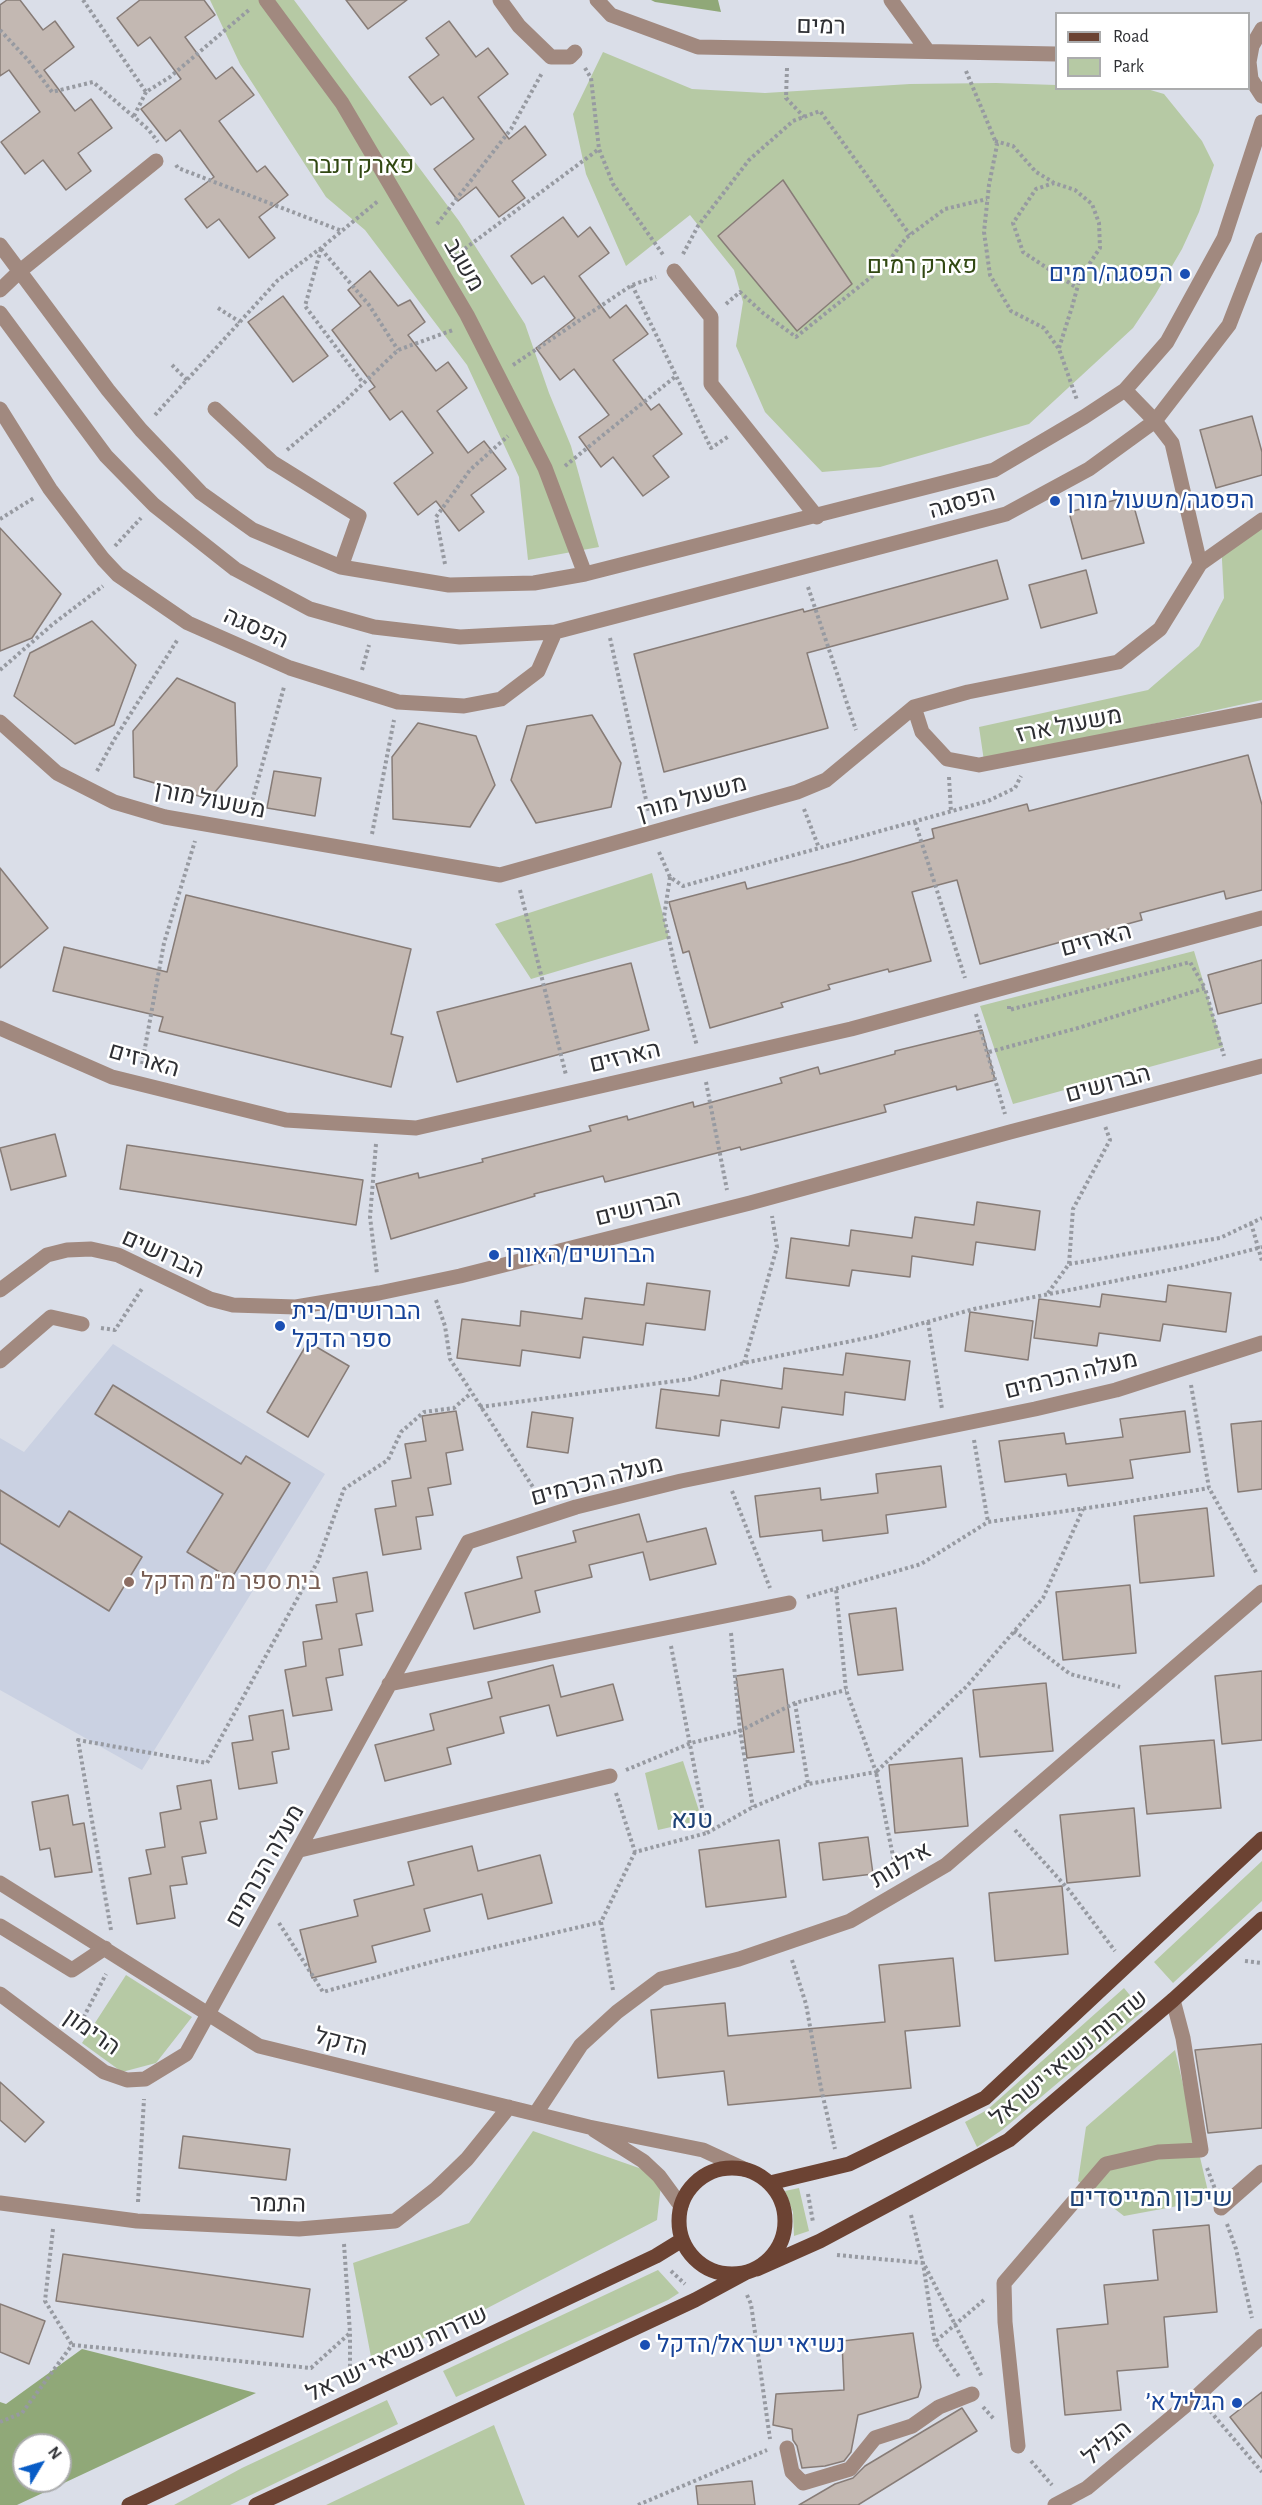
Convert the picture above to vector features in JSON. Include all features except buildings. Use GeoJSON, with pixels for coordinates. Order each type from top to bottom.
{"type":"FeatureCollection","features":[{"type":"Feature","properties":{"kind":"main road","name":"שדרות נשיאי ישראל"},"geometry":{"type":"LineString","coordinates":[[770,2183],[839,2167],[985,2098],[1262,1839]]}},
{"type":"Feature","properties":{"kind":"main road","name":"שדרות נשיאי ישראל"},"geometry":{"type":"LineString","coordinates":[[256,2505],[695,2300],[751,2271],[820,2241],[1010,2140],[1173,2000],[1262,1919]]}},
{"type":"Feature","properties":{"kind":"main road"},"geometry":{"type":"LineString","coordinates":[[728,2168],[744,2169],[758,2174],[770,2183],[780,2197],[785,2213],[785,2229],[781,2245],[771,2259],[751,2271],[732,2275],[707,2269],[688,2252],[678,2223],[681,2206],[688,2191],[700,2178],[713,2171],[728,2168]]}},
{"type":"Feature","properties":{"kind":"main road","name":"שדרות נשיאי ישראל"},"geometry":{"type":"LineString","coordinates":[[129,2505],[656,2256],[682,2240]]}},
{"type":"Feature","properties":{"kind":"street"},"geometry":{"type":"LineString","coordinates":[[500,0],[519,26],[551,57],[570,57],[575,52]]}},
{"type":"Feature","properties":{"kind":"street","name":"רמים"},"geometry":{"type":"LineString","coordinates":[[597,0],[611,15],[698,47],[1055,54]]}},
{"type":"Feature","properties":{"kind":"street"},"geometry":{"type":"LineString","coordinates":[[891,0],[927,50]]}},
{"type":"Feature","properties":{"kind":"street","name":"משגב"},"geometry":{"type":"LineString","coordinates":[[259,4],[342,103],[424,241],[471,324],[522,423],[549,479],[585,574]]}},
{"type":"Feature","properties":{"kind":"street"},"geometry":{"type":"LineString","coordinates":[[1250,54],[1262,29]]}},
{"type":"Feature","properties":{"kind":"street"},"geometry":{"type":"LineString","coordinates":[[1250,68],[1251,79],[1262,96]]}},
{"type":"Feature","properties":{"kind":"street","name":"הפסגה"},"geometry":{"type":"LineString","coordinates":[[0,245],[108,390],[141,430],[201,493],[253,530],[341,567],[448,585],[534,583],[585,574],[817,517],[994,470],[1084,417],[1125,390],[1167,342],[1224,238],[1262,122]]}},
{"type":"Feature","properties":{"kind":"street"},"geometry":{"type":"LineString","coordinates":[[0,290],[159,154]]}},
{"type":"Feature","properties":{"kind":"street","name":"הפסגה"},"geometry":{"type":"LineString","coordinates":[[0,313],[106,456],[154,505],[235,569],[310,609],[374,627],[460,637],[555,632],[1006,514],[1089,470],[1155,421],[1229,325],[1262,240]]}},
{"type":"Feature","properties":{"kind":"street"},"geometry":{"type":"LineString","coordinates":[[674,271],[711,317],[711,384],[817,517]]}},
{"type":"Feature","properties":{"kind":"street"},"geometry":{"type":"LineString","coordinates":[[1125,390],[1155,421],[1172,443],[1200,564],[1262,520]]}},
{"type":"Feature","properties":{"kind":"street","name":"הפסגה"},"geometry":{"type":"LineString","coordinates":[[0,409],[50,489],[103,559],[118,575],[188,623],[290,668],[398,702],[465,706],[501,699],[538,671],[555,632]]}},
{"type":"Feature","properties":{"kind":"street"},"geometry":{"type":"LineString","coordinates":[[215,409],[272,462],[359,516],[341,567]]}},
{"type":"Feature","properties":{"kind":"street","name":"משעול מורן"},"geometry":{"type":"LineString","coordinates":[[0,722],[57,774],[114,802],[165,817],[500,875],[797,792],[826,780],[914,707],[968,692],[1118,662],[1160,629],[1200,564]]}},
{"type":"Feature","properties":{"kind":"street"},"geometry":{"type":"LineString","coordinates":[[914,707],[922,732],[947,759]]}},
{"type":"Feature","properties":{"kind":"street","name":"משעול ארז"},"geometry":{"type":"LineString","coordinates":[[947,759],[979,765],[1262,710]]}},
{"type":"Feature","properties":{"kind":"street","name":"הארזים"},"geometry":{"type":"LineString","coordinates":[[0,1028],[112,1077],[286,1120],[416,1128],[851,1029],[1262,918]]}},
{"type":"Feature","properties":{"kind":"street","name":"הברושים"},"geometry":{"type":"LineString","coordinates":[[0,1290],[47,1255],[67,1250],[91,1249],[118,1255],[210,1299],[232,1305],[297,1307],[379,1293],[731,1208],[1262,1066]]}},
{"type":"Feature","properties":{"kind":"street"},"geometry":{"type":"LineString","coordinates":[[0,1360],[51,1317],[82,1324]]}},
{"type":"Feature","properties":{"kind":"street","name":"מעלה הכרמים"},"geometry":{"type":"LineString","coordinates":[[209,2014],[468,1542],[552,1515],[724,1472],[1116,1390],[1262,1343]]}},
{"type":"Feature","properties":{"kind":"street","name":"אילנות"},"geometry":{"type":"LineString","coordinates":[[536,2113],[581,2045],[617,2012],[661,1979],[739,1959],[850,1921],[946,1865],[1262,1592]]}},
{"type":"Feature","properties":{"kind":"street"},"geometry":{"type":"LineString","coordinates":[[389,1684],[783,1604]]}},
{"type":"Feature","properties":{"kind":"street"},"geometry":{"type":"LineString","coordinates":[[300,1850],[610,1776]]}},
{"type":"Feature","properties":{"kind":"street","name":"הדקל"},"geometry":{"type":"LineString","coordinates":[[0,1883],[259,2046],[589,2127],[703,2150],[744,2169]]}},
{"type":"Feature","properties":{"kind":"street"},"geometry":{"type":"LineString","coordinates":[[0,1926],[72,1970],[110,1952]]}},
{"type":"Feature","properties":{"kind":"street","name":"הרימון"},"geometry":{"type":"LineString","coordinates":[[0,1994],[104,2072],[127,2080],[145,2079]]}},
{"type":"Feature","properties":{"kind":"street"},"geometry":{"type":"LineString","coordinates":[[1018,2446],[1005,2322],[1004,2283],[1106,2164],[1158,2152],[1201,2150],[1184,2038],[1173,2000]]}},
{"type":"Feature","properties":{"kind":"street"},"geometry":{"type":"LineString","coordinates":[[145,2079],[186,2054],[209,2014]]}},
{"type":"Feature","properties":{"kind":"street","name":"התמר"},"geometry":{"type":"LineString","coordinates":[[0,2203],[137,2221],[299,2229],[395,2221],[436,2189],[467,2159],[509,2107]]}},
{"type":"Feature","properties":{"kind":"street","name":"הדקל"},"geometry":{"type":"LineString","coordinates":[[589,2127],[643,2161],[659,2176],[681,2206]]}},
{"type":"Feature","properties":{"kind":"street"},"geometry":{"type":"LineString","coordinates":[[1221,2208],[1262,2172]]}},
{"type":"Feature","properties":{"kind":"street","name":"הגליל"},"geometry":{"type":"LineString","coordinates":[[1055,2505],[1087,2488],[1197,2396],[1260,2338]]}},
{"type":"Feature","properties":{"kind":"street"},"geometry":{"type":"LineString","coordinates":[[787,2448],[792,2472],[803,2483],[850,2469],[875,2438],[912,2426],[939,2407],[972,2394]]}},
{"type":"Feature","properties":{"kind":"path"},"geometry":{"type":"LineString","coordinates":[[83,0],[146,92]]}},
{"type":"Feature","properties":{"kind":"path"},"geometry":{"type":"LineString","coordinates":[[134,116],[146,92],[170,76],[259,4]]}},
{"type":"Feature","properties":{"kind":"path"},"geometry":{"type":"LineString","coordinates":[[0,30],[28,60],[52,92],[93,82],[148,129],[159,154]]}},
{"type":"Feature","properties":{"kind":"path"},"geometry":{"type":"LineString","coordinates":[[787,48],[786,98],[804,117]]}},
{"type":"Feature","properties":{"kind":"path"},"geometry":{"type":"LineString","coordinates":[[575,52],[591,78],[599,149],[613,184],[674,271],[698,226],[749,160],[793,121],[820,111],[910,235]]}},
{"type":"Feature","properties":{"kind":"path"},"geometry":{"type":"LineString","coordinates":[[959,52],[997,145],[987,199],[984,232],[990,275],[1011,311],[1044,328],[1059,349],[1084,417]]}},
{"type":"Feature","properties":{"kind":"path"},"geometry":{"type":"LineString","coordinates":[[424,241],[511,129],[551,57]]}},
{"type":"Feature","properties":{"kind":"path"},"geometry":{"type":"LineString","coordinates":[[995,140],[1013,146],[1036,172],[1054,183],[1075,190],[1092,204],[1099,223],[1100,248],[1080,278],[1059,349]]}},
{"type":"Feature","properties":{"kind":"path"},"geometry":{"type":"LineString","coordinates":[[439,268],[599,149]]}},
{"type":"Feature","properties":{"kind":"path"},"geometry":{"type":"LineString","coordinates":[[173,161],[178,168],[342,231]]}},
{"type":"Feature","properties":{"kind":"path"},"geometry":{"type":"LineString","coordinates":[[1054,183],[1036,189],[1013,223],[1023,252],[1077,288]]}},
{"type":"Feature","properties":{"kind":"path"},"geometry":{"type":"LineString","coordinates":[[141,430],[278,280],[393,189]]}},
{"type":"Feature","properties":{"kind":"path"},"geometry":{"type":"LineString","coordinates":[[711,317],[740,292],[763,313],[796,337],[885,266],[910,235],[945,209],[987,199]]}},
{"type":"Feature","properties":{"kind":"path"},"geometry":{"type":"LineString","coordinates":[[321,248],[369,305],[398,350]]}},
{"type":"Feature","properties":{"kind":"path"},"geometry":{"type":"LineString","coordinates":[[321,248],[305,306],[363,383]]}},
{"type":"Feature","properties":{"kind":"path"},"geometry":{"type":"LineString","coordinates":[[498,376],[632,285],[711,448]]}},
{"type":"Feature","properties":{"kind":"path"},"geometry":{"type":"LineString","coordinates":[[218,308],[240,322]]}},
{"type":"Feature","properties":{"kind":"path"},"geometry":{"type":"LineString","coordinates":[[272,462],[344,402],[398,350],[471,324]]}},
{"type":"Feature","properties":{"kind":"path"},"geometry":{"type":"LineString","coordinates":[[172,365],[187,380]]}},
{"type":"Feature","properties":{"kind":"path"},"geometry":{"type":"LineString","coordinates":[[549,479],[676,376]]}},
{"type":"Feature","properties":{"kind":"path"},"geometry":{"type":"LineString","coordinates":[[448,585],[436,517],[470,470],[522,423]]}},
{"type":"Feature","properties":{"kind":"path"},"geometry":{"type":"LineString","coordinates":[[0,519],[50,489]]}},
{"type":"Feature","properties":{"kind":"path"},"geometry":{"type":"LineString","coordinates":[[103,559],[154,505]]}},
{"type":"Feature","properties":{"kind":"path"},"geometry":{"type":"LineString","coordinates":[[802,569],[863,751]]}},
{"type":"Feature","properties":{"kind":"path"},"geometry":{"type":"LineString","coordinates":[[0,670],[53,624],[118,575]]}},
{"type":"Feature","properties":{"kind":"path"},"geometry":{"type":"LineString","coordinates":[[606,620],[660,859],[670,877],[683,886],[951,812],[1004,795],[1015,788],[1021,774],[1019,758]]}},
{"type":"Feature","properties":{"kind":"path"},"geometry":{"type":"LineString","coordinates":[[88,789],[114,740],[188,623]]}},
{"type":"Feature","properties":{"kind":"path"},"geometry":{"type":"LineString","coordinates":[[356,690],[374,627]]}},
{"type":"Feature","properties":{"kind":"path"},"geometry":{"type":"LineString","coordinates":[[244,830],[290,668]]}},
{"type":"Feature","properties":{"kind":"path"},"geometry":{"type":"LineString","coordinates":[[369,852],[398,702]]}},
{"type":"Feature","properties":{"kind":"path"},"geometry":{"type":"LineString","coordinates":[[947,759],[951,812]]}},
{"type":"Feature","properties":{"kind":"path"},"geometry":{"type":"LineString","coordinates":[[797,792],[819,848]]}},
{"type":"Feature","properties":{"kind":"path"},"geometry":{"type":"LineString","coordinates":[[138,1083],[165,943],[201,823]]}},
{"type":"Feature","properties":{"kind":"path"},"geometry":{"type":"LineString","coordinates":[[516,871],[570,1093]]}},
{"type":"Feature","properties":{"kind":"path"},"geometry":{"type":"LineString","coordinates":[[670,877],[664,917],[702,1063],[731,1208]]}},
{"type":"Feature","properties":{"kind":"path"},"geometry":{"type":"LineString","coordinates":[[1006,987],[1009,1010],[1190,962],[1205,988],[1229,1075]]}},
{"type":"Feature","properties":{"kind":"path"},"geometry":{"type":"LineString","coordinates":[[989,1052],[1078,1028],[1205,988]]}},
{"type":"Feature","properties":{"kind":"path"},"geometry":{"type":"LineString","coordinates":[[1047,1294],[1069,1264],[1073,1209],[1110,1140],[1099,1110]]}},
{"type":"Feature","properties":{"kind":"path"},"geometry":{"type":"LineString","coordinates":[[378,1126],[370,1217],[379,1293]]}},
{"type":"Feature","properties":{"kind":"path"},"geometry":{"type":"LineString","coordinates":[[744,1363],[777,1248],[769,1198]]}},
{"type":"Feature","properties":{"kind":"path"},"geometry":{"type":"LineString","coordinates":[[1069,1264],[1220,1238],[1262,1218]]}},
{"type":"Feature","properties":{"kind":"path"},"geometry":{"type":"LineString","coordinates":[[1251,1223],[1260,1247],[1262,1261]]}},
{"type":"Feature","properties":{"kind":"path"},"geometry":{"type":"LineString","coordinates":[[480,1407],[690,1379],[744,1363],[876,1336],[1047,1294],[1185,1267],[1260,1247]]}},
{"type":"Feature","properties":{"kind":"path"},"geometry":{"type":"LineString","coordinates":[[114,1330],[153,1272]]}},
{"type":"Feature","properties":{"kind":"path"},"geometry":{"type":"LineString","coordinates":[[430,1282],[445,1326],[450,1359],[552,1515]]}},
{"type":"Feature","properties":{"kind":"path"},"geometry":{"type":"LineString","coordinates":[[927,1322],[945,1427]]}},
{"type":"Feature","properties":{"kind":"path"},"geometry":{"type":"LineString","coordinates":[[1187,1367],[1209,1488],[1262,1583]]}},
{"type":"Feature","properties":{"kind":"path"},"geometry":{"type":"LineString","coordinates":[[69,2045],[110,1952],[78,1740],[207,1763],[318,1562],[344,1489],[388,1460],[400,1432],[424,1412],[454,1407],[471,1393]]}},
{"type":"Feature","properties":{"kind":"path"},"geometry":{"type":"LineString","coordinates":[[971,1422],[988,1522]]}},
{"type":"Feature","properties":{"kind":"path"},"geometry":{"type":"LineString","coordinates":[[724,1472],[783,1604],[921,1564],[988,1522],[1209,1488]]}},
{"type":"Feature","properties":{"kind":"path"},"geometry":{"type":"LineString","coordinates":[[635,1852],[707,1833],[753,1807],[808,1784],[876,1772],[967,1686],[1043,1598],[1083,1509]]}},
{"type":"Feature","properties":{"kind":"path"},"geometry":{"type":"LineString","coordinates":[[836,1589],[846,1690],[876,1772],[900,1892]]}},
{"type":"Feature","properties":{"kind":"path"},"geometry":{"type":"LineString","coordinates":[[729,1614],[740,1731],[753,1807]]}},
{"type":"Feature","properties":{"kind":"path"},"geometry":{"type":"LineString","coordinates":[[667,1627],[707,1833]]}},
{"type":"Feature","properties":{"kind":"path"},"geometry":{"type":"LineString","coordinates":[[1014,1631],[1070,1674],[1143,1694]]}},
{"type":"Feature","properties":{"kind":"path"},"geometry":{"type":"LineString","coordinates":[[617,2012],[601,1922],[635,1852],[610,1776],[691,1743],[740,1731],[795,1703],[846,1690]]}},
{"type":"Feature","properties":{"kind":"path"},"geometry":{"type":"LineString","coordinates":[[795,1703],[808,1784]]}},
{"type":"Feature","properties":{"kind":"path"},"geometry":{"type":"LineString","coordinates":[[1002,1816],[1069,1890],[1127,1966]]}},
{"type":"Feature","properties":{"kind":"path"},"geometry":{"type":"LineString","coordinates":[[268,1907],[323,1992],[439,1960],[601,1922]]}},
{"type":"Feature","properties":{"kind":"path"},"geometry":{"type":"LineString","coordinates":[[786,1943],[806,2004],[821,2088],[839,2167]]}},
{"type":"Feature","properties":{"kind":"path"},"geometry":{"type":"LineString","coordinates":[[137,2221],[145,2079]]}},
{"type":"Feature","properties":{"kind":"path"},"geometry":{"type":"LineString","coordinates":[[807,2188],[815,2230]]}},
{"type":"Feature","properties":{"kind":"path"},"geometry":{"type":"LineString","coordinates":[[906,2194],[923,2263],[935,2342],[972,2394]]}},
{"type":"Feature","properties":{"kind":"path"},"geometry":{"type":"LineString","coordinates":[[55,2210],[45,2301],[72,2345]]}},
{"type":"Feature","properties":{"kind":"path"},"geometry":{"type":"LineString","coordinates":[[342,2225],[350,2333],[350,2402]]}},
{"type":"Feature","properties":{"kind":"path"},"geometry":{"type":"LineString","coordinates":[[1236,2249],[1260,2338]]}},
{"type":"Feature","properties":{"kind":"path"},"geometry":{"type":"LineString","coordinates":[[827,2254],[923,2263]]}},
{"type":"Feature","properties":{"kind":"path"},"geometry":{"type":"LineString","coordinates":[[923,2263],[985,2382]]}},
{"type":"Feature","properties":{"kind":"path"},"geometry":{"type":"LineString","coordinates":[[666,2266],[688,2288]]}},
{"type":"Feature","properties":{"kind":"path"},"geometry":{"type":"LineString","coordinates":[[935,2342],[1004,2283]]}},
{"type":"Feature","properties":{"kind":"path"},"geometry":{"type":"LineString","coordinates":[[638,2505],[771,2448],[751,2304],[747,2295]]}},
{"type":"Feature","properties":{"kind":"path"},"geometry":{"type":"LineString","coordinates":[[72,2345],[311,2368],[350,2333]]}},
{"type":"Feature","properties":{"kind":"path"},"geometry":{"type":"LineString","coordinates":[[0,2422],[22,2413],[72,2345]]}},
{"type":"Feature","properties":{"kind":"path"},"geometry":{"type":"LineString","coordinates":[[1197,2396],[1262,2472]]}},
{"type":"Feature","properties":{"kind":"shaded area","name":"בית ספר מ\"מ הדקל"},"geometry":{"type":"Polygon","coordinates":[[[113,1344],[325,1474],[142,1770],[0,1690],[0,1438],[24,1452],[113,1344]]]}},
{"type":"Feature","properties":{"kind":"green space","name":"פארק דנבר"},"geometry":{"type":"Polygon","coordinates":[[[210,0],[294,0],[459,221],[525,324],[549,393],[571,446],[599,547],[528,560],[519,477],[467,365],[365,230],[326,197],[240,64],[210,0]]]}},
{"type":"Feature","properties":{"kind":"green space"},"geometry":{"type":"Polygon","coordinates":[[[651,0],[718,0],[721,12],[655,2],[651,0]]]}},
{"type":"Feature","properties":{"kind":"green space","name":"פארק רמים"},"geometry":{"type":"Polygon","coordinates":[[[603,52],[692,89],[765,93],[910,84],[996,83],[1055,85],[1055,90],[1150,90],[1164,94],[1202,141],[1214,165],[1199,212],[1182,249],[1133,328],[1029,424],[880,467],[822,472],[765,412],[736,346],[743,302],[734,270],[690,215],[626,266],[586,174],[573,114],[603,52]]]}},
{"type":"Feature","properties":{"kind":"green space"},"geometry":{"type":"Polygon","coordinates":[[[1262,527],[1262,700],[984,761],[979,727],[1148,690],[1199,646],[1224,598],[1221,541],[1262,527]]]}},
{"type":"Feature","properties":{"kind":"green space"},"geometry":{"type":"Polygon","coordinates":[[[652,873],[669,938],[531,979],[495,924],[652,873]]]}},
{"type":"Feature","properties":{"kind":"green space"},"geometry":{"type":"Polygon","coordinates":[[[1194,951],[1223,1047],[1013,1104],[980,1006],[1194,951]]]}},
{"type":"Feature","properties":{"kind":"green space"},"geometry":{"type":"Polygon","coordinates":[[[683,1761],[702,1820],[658,1830],[645,1773],[683,1761]]]}},
{"type":"Feature","properties":{"kind":"green space"},"geometry":{"type":"Polygon","coordinates":[[[1262,1861],[1262,1901],[1173,1983],[1154,1962],[1262,1861]]]}},
{"type":"Feature","properties":{"kind":"green space"},"geometry":{"type":"Polygon","coordinates":[[[126,1975],[192,2017],[156,2063],[122,2072],[82,2043],[126,1975]]]}},
{"type":"Feature","properties":{"kind":"green space"},"geometry":{"type":"Polygon","coordinates":[[[1124,1988],[1143,2011],[1002,2130],[977,2147],[965,2122],[987,2110],[1124,1988]]]}},
{"type":"Feature","properties":{"kind":"green space"},"geometry":{"type":"Polygon","coordinates":[[[1175,2050],[1210,2200],[1124,2216],[1078,2181],[1086,2127],[1175,2050]]]}},
{"type":"Feature","properties":{"kind":"green space"},"geometry":{"type":"Polygon","coordinates":[[[533,2131],[662,2176],[657,2220],[476,2314],[372,2362],[353,2263],[469,2223],[533,2131]]]}},
{"type":"Feature","properties":{"kind":"green space"},"geometry":{"type":"Polygon","coordinates":[[[799,2188],[809,2231],[794,2236],[793,2212],[785,2191],[799,2188]]]}},
{"type":"Feature","properties":{"kind":"green space"},"geometry":{"type":"Polygon","coordinates":[[[658,2270],[679,2293],[456,2397],[443,2371],[658,2270]]]}},
{"type":"Feature","properties":{"kind":"green space"},"geometry":{"type":"Polygon","coordinates":[[[82,2349],[256,2393],[72,2479],[72,2433],[12,2433],[12,2493],[43,2493],[17,2505],[0,2505],[0,2402],[6,2404],[82,2349]]]}},
{"type":"Feature","properties":{"kind":"green space"},"geometry":{"type":"Polygon","coordinates":[[[387,2400],[398,2424],[230,2505],[174,2505],[242,2468],[387,2400]]]}},
{"type":"Feature","properties":{"kind":"green space"},"geometry":{"type":"Polygon","coordinates":[[[494,2425],[525,2505],[326,2505],[494,2425]]]}},
{"type":"Feature","properties":{"kind":"place","name":"הפסגה/רמים"},"geometry":{"type":"Point","coordinates":[1185,274]}},
{"type":"Feature","properties":{"kind":"place","name":"הפסגה/משעול מורן"},"geometry":{"type":"Point","coordinates":[1055,501]}},
{"type":"Feature","properties":{"kind":"place","name":"הברושים/האורן"},"geometry":{"type":"Point","coordinates":[494,1255]}},
{"type":"Feature","properties":{"kind":"place","name":"הברושים/בית ספר הדקל"},"geometry":{"type":"Point","coordinates":[280,1326]}},
{"type":"Feature","properties":{"kind":"place","name":"בית ספר מ\"מ הדקל"},"geometry":{"type":"Point","coordinates":[129,1582]}},
{"type":"Feature","properties":{"kind":"place","name":"נשיאי ישראל/הדקל"},"geometry":{"type":"Point","coordinates":[645,2345]}},
{"type":"Feature","properties":{"kind":"place","name":"הגליל א׳"},"geometry":{"type":"Point","coordinates":[1237,2403]}},
{"type":"Feature","properties":{"kind":"district","name":"טנא"},"geometry":{"type":"Point","coordinates":[692,1820]}},
{"type":"Feature","properties":{"kind":"district","name":"שיכון המייסדים"},"geometry":{"type":"Point","coordinates":[1151,2198]}}]}
